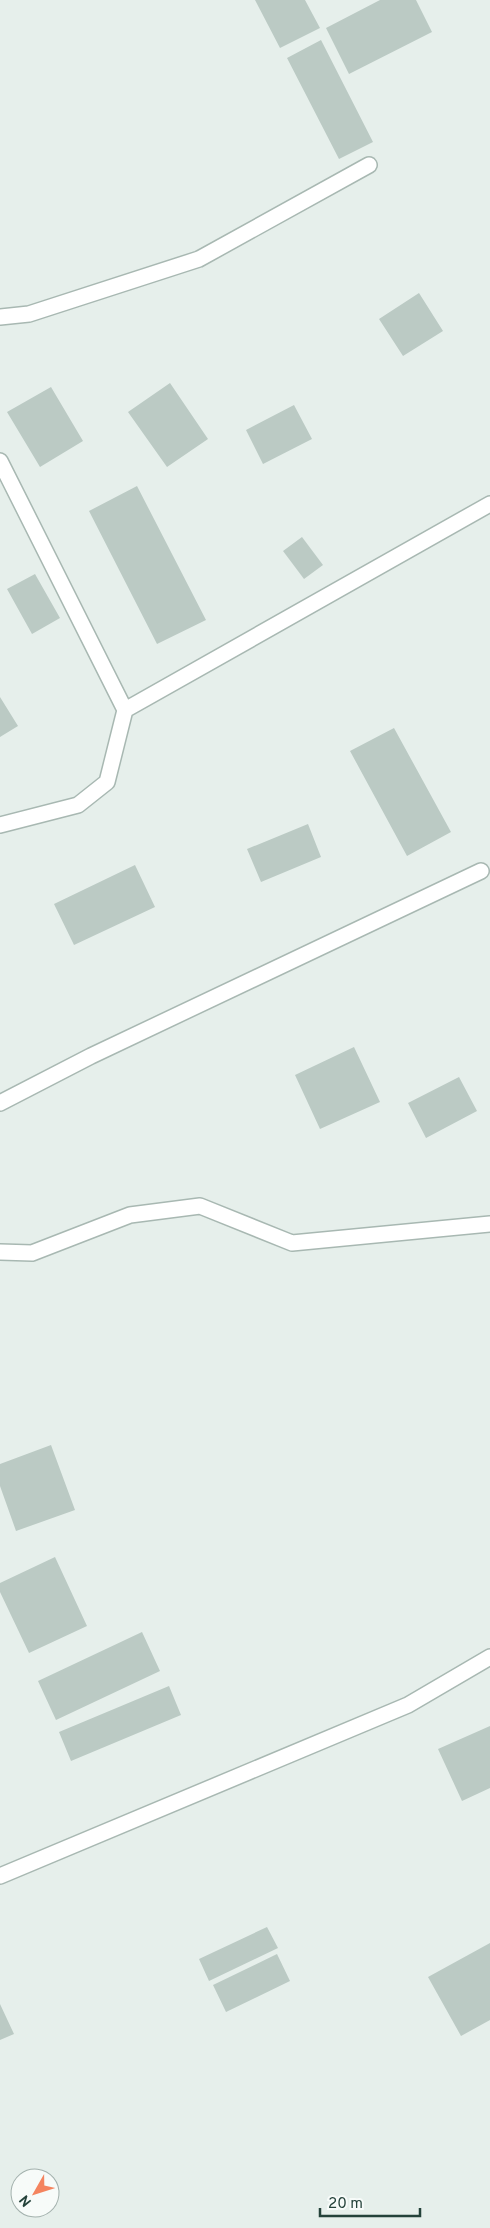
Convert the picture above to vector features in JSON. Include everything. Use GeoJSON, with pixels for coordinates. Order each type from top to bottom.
{"type":"FeatureCollection","features":[{"type":"Feature","properties":{"kind":"street"},"geometry":{"type":"LineString","coordinates":[[0,317],[29,314],[199,259],[369,165]]}},
{"type":"Feature","properties":{"kind":"street"},"geometry":{"type":"LineString","coordinates":[[0,460],[125,710],[107,782],[78,805],[0,826]]}},
{"type":"Feature","properties":{"kind":"street"},"geometry":{"type":"LineString","coordinates":[[125,710],[490,504]]}},
{"type":"Feature","properties":{"kind":"street"},"geometry":{"type":"LineString","coordinates":[[0,1103],[91,1056],[481,871]]}},
{"type":"Feature","properties":{"kind":"street"},"geometry":{"type":"LineString","coordinates":[[0,1252],[32,1253],[130,1215],[200,1206],[292,1243],[490,1224]]}},
{"type":"Feature","properties":{"kind":"street"},"geometry":{"type":"LineString","coordinates":[[0,1876],[408,1705],[490,1657]]}},
{"type":"Feature","properties":{"kind":"building"},"geometry":{"type":"Polygon","coordinates":[[[255,0],[305,0],[320,28],[280,48],[255,0]]]}},
{"type":"Feature","properties":{"kind":"building"},"geometry":{"type":"Polygon","coordinates":[[[380,0],[416,0],[432,32],[349,74],[326,28],[380,0]]]}},
{"type":"Feature","properties":{"kind":"building"},"geometry":{"type":"Polygon","coordinates":[[[321,40],[373,142],[339,159],[287,58],[321,40]]]}},
{"type":"Feature","properties":{"kind":"building"},"geometry":{"type":"Polygon","coordinates":[[[419,293],[443,331],[403,356],[379,319],[419,293]]]}},
{"type":"Feature","properties":{"kind":"building"},"geometry":{"type":"Polygon","coordinates":[[[170,383],[208,439],[167,467],[128,412],[170,383]]]}},
{"type":"Feature","properties":{"kind":"building"},"geometry":{"type":"Polygon","coordinates":[[[51,387],[83,441],[40,467],[7,412],[51,387]]]}},
{"type":"Feature","properties":{"kind":"building"},"geometry":{"type":"Polygon","coordinates":[[[294,405],[312,439],[263,464],[246,430],[294,405]]]}},
{"type":"Feature","properties":{"kind":"building"},"geometry":{"type":"Polygon","coordinates":[[[137,486],[206,620],[157,644],[89,511],[137,486]]]}},
{"type":"Feature","properties":{"kind":"building"},"geometry":{"type":"Polygon","coordinates":[[[302,537],[323,565],[304,579],[283,551],[302,537]]]}},
{"type":"Feature","properties":{"kind":"building"},"geometry":{"type":"Polygon","coordinates":[[[35,574],[60,618],[32,634],[7,589],[35,574]]]}},
{"type":"Feature","properties":{"kind":"building"},"geometry":{"type":"Polygon","coordinates":[[[0,697],[18,726],[0,737],[0,697]]]}},
{"type":"Feature","properties":{"kind":"building"},"geometry":{"type":"Polygon","coordinates":[[[394,728],[451,832],[407,856],[350,751],[394,728]]]}},
{"type":"Feature","properties":{"kind":"building"},"geometry":{"type":"Polygon","coordinates":[[[308,824],[321,857],[261,882],[247,849],[308,824]]]}},
{"type":"Feature","properties":{"kind":"building"},"geometry":{"type":"Polygon","coordinates":[[[135,865],[155,907],[74,945],[54,904],[135,865]]]}},
{"type":"Feature","properties":{"kind":"building"},"geometry":{"type":"Polygon","coordinates":[[[354,1047],[380,1102],[320,1129],[295,1075],[354,1047]]]}},
{"type":"Feature","properties":{"kind":"building"},"geometry":{"type":"Polygon","coordinates":[[[459,1077],[477,1111],[426,1138],[408,1103],[459,1077]]]}},
{"type":"Feature","properties":{"kind":"building"},"geometry":{"type":"Polygon","coordinates":[[[51,1445],[75,1510],[16,1531],[0,1486],[0,1464],[51,1445]]]}},
{"type":"Feature","properties":{"kind":"building"},"geometry":{"type":"Polygon","coordinates":[[[55,1557],[87,1626],[29,1653],[0,1592],[0,1583],[55,1557]]]}},
{"type":"Feature","properties":{"kind":"building"},"geometry":{"type":"Polygon","coordinates":[[[142,1632],[160,1671],[56,1720],[38,1681],[142,1632]]]}},
{"type":"Feature","properties":{"kind":"building"},"geometry":{"type":"Polygon","coordinates":[[[169,1686],[181,1715],[71,1761],[59,1732],[169,1686]]]}},
{"type":"Feature","properties":{"kind":"building"},"geometry":{"type":"Polygon","coordinates":[[[490,1726],[490,1788],[462,1801],[438,1749],[490,1726]]]}},
{"type":"Feature","properties":{"kind":"building"},"geometry":{"type":"Polygon","coordinates":[[[267,1927],[278,1948],[209,1981],[199,1959],[267,1927]]]}},
{"type":"Feature","properties":{"kind":"building"},"geometry":{"type":"Polygon","coordinates":[[[490,1943],[490,2020],[461,2036],[428,1977],[490,1943]]]}},
{"type":"Feature","properties":{"kind":"building"},"geometry":{"type":"Polygon","coordinates":[[[277,1954],[290,1981],[226,2012],[213,1985],[277,1954]]]}},
{"type":"Feature","properties":{"kind":"building"},"geometry":{"type":"Polygon","coordinates":[[[0,2004],[14,2034],[0,2040],[0,2004]]]}}]}
